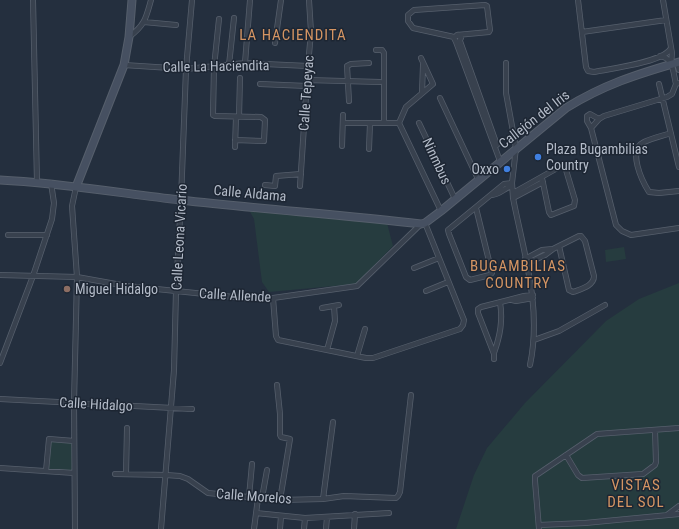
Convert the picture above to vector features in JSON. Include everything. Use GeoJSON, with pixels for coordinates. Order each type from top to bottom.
{"type":"FeatureCollection","features":[{"type":"Feature","properties":{"kind":"street"},"geometry":{"type":"LineString","coordinates":[[33,0],[37,182]]}},
{"type":"Feature","properties":{"kind":"street"},"geometry":{"type":"LineString","coordinates":[[75,529],[74,402],[77,277],[72,206],[76,187],[124,65],[129,37],[132,0]]}},
{"type":"Feature","properties":{"kind":"street"},"geometry":{"type":"LineString","coordinates":[[129,37],[139,29],[144,22],[150,0]]}},
{"type":"Feature","properties":{"kind":"street","name":"Calle Leona Vicario"},"geometry":{"type":"LineString","coordinates":[[161,529],[174,370],[186,69],[192,0]]}},
{"type":"Feature","properties":{"kind":"street"},"geometry":{"type":"LineString","coordinates":[[245,64],[250,0]]}},
{"type":"Feature","properties":{"kind":"street"},"geometry":{"type":"LineString","coordinates":[[275,43],[280,0]]}},
{"type":"Feature","properties":{"kind":"street","name":"Calle Tepeyac"},"geometry":{"type":"LineString","coordinates":[[300,186],[308,66],[312,32],[309,0]]}},
{"type":"Feature","properties":{"kind":"street"},"geometry":{"type":"LineString","coordinates":[[578,0],[586,68],[588,71],[594,72],[641,63],[668,53],[671,48]]}},
{"type":"Feature","properties":{"kind":"street"},"geometry":{"type":"LineString","coordinates":[[591,128],[599,119],[633,106],[672,94],[677,83],[677,65],[671,48],[663,0]]}},
{"type":"Feature","properties":{"kind":"street"},"geometry":{"type":"LineString","coordinates":[[485,5],[490,30],[489,32],[457,39],[413,28],[408,21],[408,15],[414,10],[485,5]]}},
{"type":"Feature","properties":{"kind":"street"},"geometry":{"type":"LineString","coordinates":[[229,65],[234,18]]}},
{"type":"Feature","properties":{"kind":"street"},"geometry":{"type":"LineString","coordinates":[[219,19],[214,67],[213,114],[214,116],[261,117],[264,118],[265,122],[264,141],[235,140]]}},
{"type":"Feature","properties":{"kind":"street"},"geometry":{"type":"LineString","coordinates":[[582,32],[666,20]]}},
{"type":"Feature","properties":{"kind":"street"},"geometry":{"type":"LineString","coordinates":[[144,22],[176,25]]}},
{"type":"Feature","properties":{"kind":"street"},"geometry":{"type":"LineString","coordinates":[[457,39],[502,160]]}},
{"type":"Feature","properties":{"kind":"street"},"geometry":{"type":"LineString","coordinates":[[376,50],[382,50],[384,53],[384,123]]}},
{"type":"Feature","properties":{"kind":"street"},"geometry":{"type":"LineString","coordinates":[[660,56],[668,58],[677,65]]}},
{"type":"Feature","properties":{"kind":"street"},"geometry":{"type":"LineString","coordinates":[[421,58],[433,84],[406,106],[399,123],[440,211]]}},
{"type":"Feature","properties":{"kind":"street"},"geometry":{"type":"LineString","coordinates":[[349,101],[348,65],[369,63]]}},
{"type":"Feature","properties":{"kind":"street"},"geometry":{"type":"LineString","coordinates":[[506,63],[506,93],[516,148],[512,184],[513,196],[533,297],[534,340],[530,365]]}},
{"type":"Feature","properties":{"kind":"street","name":"Calle La Haciendita"},"geometry":{"type":"LineString","coordinates":[[124,65],[186,69],[245,64],[308,66]]}},
{"type":"Feature","properties":{"kind":"street"},"geometry":{"type":"LineString","coordinates":[[422,92],[423,64]]}},
{"type":"Feature","properties":{"kind":"street","name":"Callejón del Iris"},"geometry":{"type":"LineString","coordinates":[[423,224],[566,108],[586,96],[634,75],[677,65]]}},
{"type":"Feature","properties":{"kind":"street"},"geometry":{"type":"LineString","coordinates":[[235,147],[240,78]]}},
{"type":"Feature","properties":{"kind":"street"},"geometry":{"type":"LineString","coordinates":[[307,80],[380,82]]}},
{"type":"Feature","properties":{"kind":"street"},"geometry":{"type":"LineString","coordinates":[[260,84],[307,86]]}},
{"type":"Feature","properties":{"kind":"street"},"geometry":{"type":"LineString","coordinates":[[658,84],[679,167]]}},
{"type":"Feature","properties":{"kind":"street"},"geometry":{"type":"LineString","coordinates":[[440,98],[478,179]]}},
{"type":"Feature","properties":{"kind":"street"},"geometry":{"type":"LineString","coordinates":[[599,119],[592,114],[587,116],[587,121],[591,128],[616,225],[622,232],[631,235],[679,228]]}},
{"type":"Feature","properties":{"kind":"street"},"geometry":{"type":"LineString","coordinates":[[342,146],[343,115]]}},
{"type":"Feature","properties":{"kind":"street"},"geometry":{"type":"LineString","coordinates":[[343,123],[399,123]]}},
{"type":"Feature","properties":{"kind":"street"},"geometry":{"type":"LineString","coordinates":[[369,149],[370,123]]}},
{"type":"Feature","properties":{"kind":"street","name":"Ninmbus"},"geometry":{"type":"LineString","coordinates":[[419,123],[454,199]]}},
{"type":"Feature","properties":{"kind":"street"},"geometry":{"type":"LineString","coordinates":[[671,133],[643,142],[638,146],[635,153],[644,183],[649,192],[659,193],[679,191]]}},
{"type":"Feature","properties":{"kind":"street"},"geometry":{"type":"LineString","coordinates":[[513,196],[542,180],[561,166],[564,166],[575,200],[574,206],[552,215],[549,212],[542,180]]}},
{"type":"Feature","properties":{"kind":"street"},"geometry":{"type":"LineString","coordinates":[[265,185],[275,186],[276,176],[301,174]]}},
{"type":"Feature","properties":{"kind":"street","name":"Calle Aldama"},"geometry":{"type":"LineString","coordinates":[[0,180],[52,183],[181,200],[423,224]]}},
{"type":"Feature","properties":{"kind":"street"},"geometry":{"type":"LineString","coordinates":[[0,362],[33,276],[52,219],[54,203],[52,183]]}},
{"type":"Feature","properties":{"kind":"street"},"geometry":{"type":"LineString","coordinates":[[476,208],[492,273],[490,275],[470,280],[466,277],[448,231],[476,208],[492,195],[499,194],[512,184]]}},
{"type":"Feature","properties":{"kind":"street"},"geometry":{"type":"LineString","coordinates":[[273,298],[276,336],[278,340],[357,356],[373,358],[460,329],[464,320],[439,258],[423,224]]}},
{"type":"Feature","properties":{"kind":"street","name":"Calle Allende"},"geometry":{"type":"LineString","coordinates":[[0,275],[77,277],[127,286],[253,299],[273,298],[357,286],[423,224]]}},
{"type":"Feature","properties":{"kind":"street"},"geometry":{"type":"LineString","coordinates":[[8,235],[47,235]]}},
{"type":"Feature","properties":{"kind":"street"},"geometry":{"type":"LineString","coordinates":[[526,262],[545,255],[553,249],[559,246],[579,236],[583,237],[594,276],[594,281],[591,284],[573,292],[569,290],[559,246]]}},
{"type":"Feature","properties":{"kind":"street"},"geometry":{"type":"LineString","coordinates":[[414,268],[439,258]]}},
{"type":"Feature","properties":{"kind":"street"},"geometry":{"type":"LineString","coordinates":[[426,291],[448,282]]}},
{"type":"Feature","properties":{"kind":"street"},"geometry":{"type":"LineString","coordinates":[[500,302],[502,314],[501,327],[494,356],[478,310],[481,307],[500,302],[512,300],[524,296],[533,297]]}},
{"type":"Feature","properties":{"kind":"street"},"geometry":{"type":"LineString","coordinates":[[534,340],[559,331],[605,305]]}},
{"type":"Feature","properties":{"kind":"street"},"geometry":{"type":"LineString","coordinates":[[322,308],[337,306],[335,321],[327,350]]}},
{"type":"Feature","properties":{"kind":"street"},"geometry":{"type":"LineString","coordinates":[[357,356],[365,329]]}},
{"type":"Feature","properties":{"kind":"street"},"geometry":{"type":"LineString","coordinates":[[277,385],[280,414],[280,435],[281,437],[290,439],[280,500]]}},
{"type":"Feature","properties":{"kind":"street","name":"Calle Morelos"},"geometry":{"type":"LineString","coordinates":[[115,474],[166,474],[186,478],[208,493],[280,500],[323,499],[344,496],[398,498],[400,492],[411,395]]}},
{"type":"Feature","properties":{"kind":"street","name":"Calle Hidalgo"},"geometry":{"type":"LineString","coordinates":[[0,399],[192,409]]}},
{"type":"Feature","properties":{"kind":"street"},"geometry":{"type":"LineString","coordinates":[[323,499],[333,422]]}},
{"type":"Feature","properties":{"kind":"street"},"geometry":{"type":"LineString","coordinates":[[126,474],[127,428]]}},
{"type":"Feature","properties":{"kind":"street"},"geometry":{"type":"LineString","coordinates":[[679,428],[597,434],[535,476],[539,527],[679,514]]}},
{"type":"Feature","properties":{"kind":"street"},"geometry":{"type":"LineString","coordinates":[[566,455],[578,475],[582,478],[643,474],[656,463],[655,430]]}},
{"type":"Feature","properties":{"kind":"street"},"geometry":{"type":"LineString","coordinates":[[46,471],[49,439],[74,440]]}},
{"type":"Feature","properties":{"kind":"street"},"geometry":{"type":"LineString","coordinates":[[249,497],[252,464]]}},
{"type":"Feature","properties":{"kind":"street"},"geometry":{"type":"LineString","coordinates":[[0,468],[74,473]]}},
{"type":"Feature","properties":{"kind":"street"},"geometry":{"type":"LineString","coordinates":[[254,529],[256,513],[266,470]]}},
{"type":"Feature","properties":{"kind":"street"},"geometry":{"type":"LineString","coordinates":[[665,516],[679,506]]}},
{"type":"Feature","properties":{"kind":"street"},"geometry":{"type":"LineString","coordinates":[[256,513],[305,518],[389,513]]}},
{"type":"Feature","properties":{"kind":"street"},"geometry":{"type":"LineString","coordinates":[[354,529],[355,514]]}},
{"type":"Feature","properties":{"kind":"street"},"geometry":{"type":"LineString","coordinates":[[280,529],[281,516]]}},
{"type":"Feature","properties":{"kind":"street"},"geometry":{"type":"LineString","coordinates":[[326,529],[327,517]]}},
{"type":"Feature","properties":{"kind":"street"},"geometry":{"type":"LineString","coordinates":[[304,529],[305,518]]}},
{"type":"Feature","properties":{"kind":"green space"},"geometry":{"type":"Polygon","coordinates":[[[249,210],[387,223],[393,246],[356,284],[269,292],[262,282],[254,219],[249,210]]]}},
{"type":"Feature","properties":{"kind":"green space"},"geometry":{"type":"Polygon","coordinates":[[[624,247],[626,259],[606,262],[605,250],[624,247]]]}},
{"type":"Feature","properties":{"kind":"green space"},"geometry":{"type":"Polygon","coordinates":[[[679,283],[679,529],[456,529],[474,475],[487,448],[525,403],[606,321],[639,299],[679,283]]]}},
{"type":"Feature","properties":{"kind":"green space"},"geometry":{"type":"Polygon","coordinates":[[[50,440],[72,441],[72,470],[48,470],[50,440]]]}},
{"type":"Feature","properties":{"kind":"place","name":"Plaza Bugambilias Country"},"geometry":{"type":"Point","coordinates":[538,157]}},
{"type":"Feature","properties":{"kind":"place","name":"Oxxo"},"geometry":{"type":"Point","coordinates":[507,169]}},
{"type":"Feature","properties":{"kind":"place","name":"Miguel Hidalgo"},"geometry":{"type":"Point","coordinates":[67,289]}},
{"type":"Feature","properties":{"kind":"district","name":"LA HACIENDITA"},"geometry":{"type":"Point","coordinates":[293,35]}},
{"type":"Feature","properties":{"kind":"district","name":"BUGAMBILIAS COUNTRY"},"geometry":{"type":"Point","coordinates":[518,274]}},
{"type":"Feature","properties":{"kind":"district","name":"VISTAS DEL SOL"},"geometry":{"type":"Point","coordinates":[636,494]}}]}
